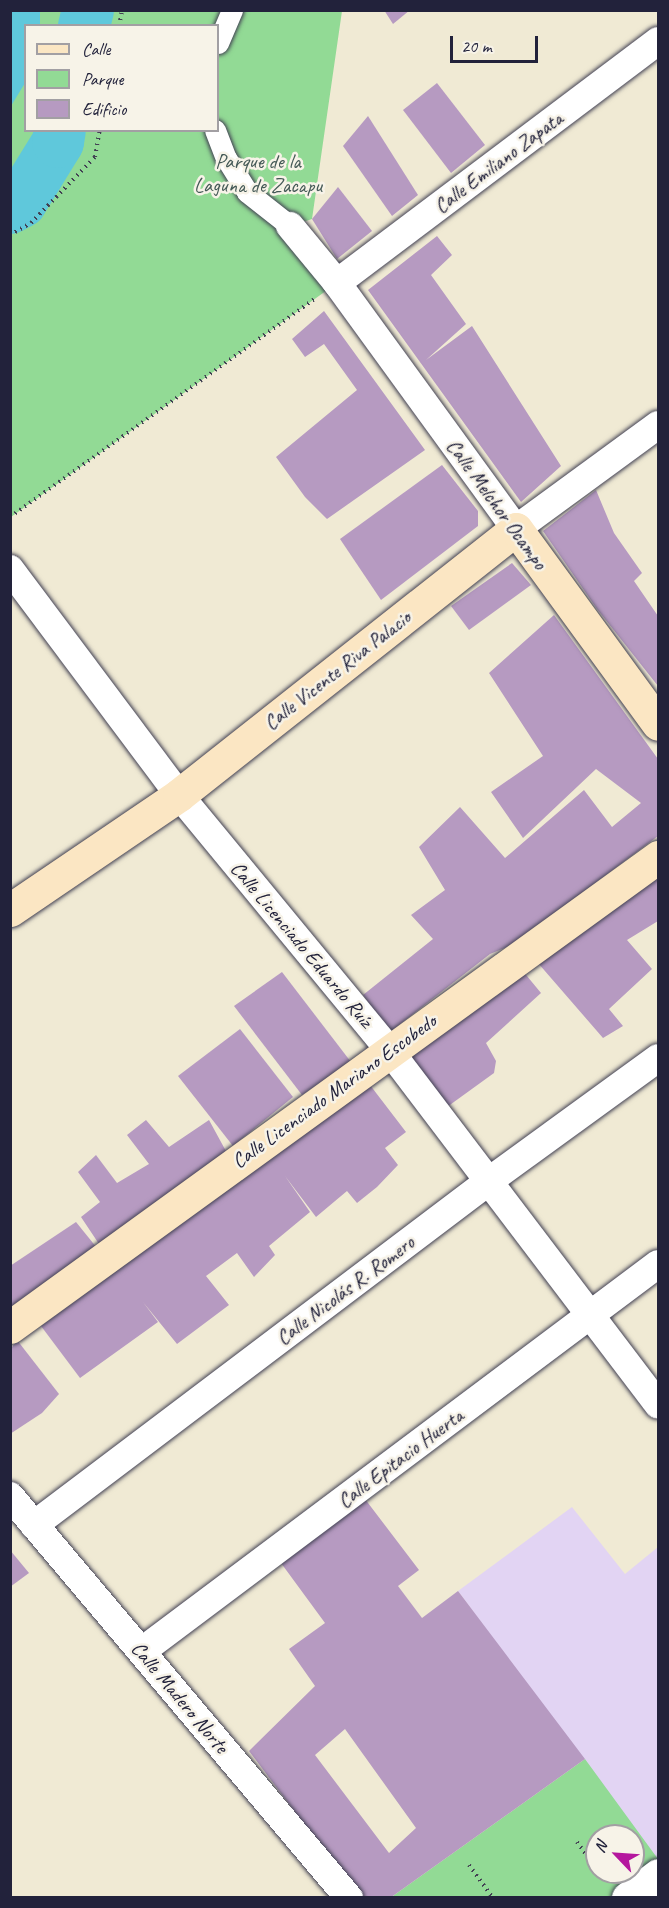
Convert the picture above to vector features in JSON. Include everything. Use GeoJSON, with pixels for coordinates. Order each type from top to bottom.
{"type":"FeatureCollection","features":[{"type":"Feature","properties":{"kind":"main road","name":"Calle Melchor Ocampo"},"geometry":{"type":"LineString","coordinates":[[516,530],[658,724]]}},
{"type":"Feature","properties":{"kind":"main road","name":"Calle Vicente Riva Palacio"},"geometry":{"type":"LineString","coordinates":[[10,910],[179,795],[516,530]]}},
{"type":"Feature","properties":{"kind":"main road","name":"Calle Licenciado Mariano Escobedo"},"geometry":{"type":"LineString","coordinates":[[10,1327],[658,857]]}},
{"type":"Feature","properties":{"kind":"street"},"geometry":{"type":"LineString","coordinates":[[219,41],[232,10]]}},
{"type":"Feature","properties":{"kind":"street","name":"Calle Emiliano Zapata"},"geometry":{"type":"LineString","coordinates":[[337,283],[658,41]]}},
{"type":"Feature","properties":{"kind":"street"},"geometry":{"type":"LineString","coordinates":[[216,132],[226,158],[247,192],[290,226]]}},
{"type":"Feature","properties":{"kind":"street","name":"Calle Melchor Ocampo"},"geometry":{"type":"LineString","coordinates":[[290,226],[337,283],[516,530]]}},
{"type":"Feature","properties":{"kind":"street","name":"Calle Vicente Riva Palacio"},"geometry":{"type":"LineString","coordinates":[[516,530],[658,425]]}},
{"type":"Feature","properties":{"kind":"street","name":"Calle Licenciado Eduardo Ruíz"},"geometry":{"type":"LineString","coordinates":[[10,568],[179,795],[389,1050],[658,1405]]}},
{"type":"Feature","properties":{"kind":"street","name":"Calle Nicolás R. Romero"},"geometry":{"type":"LineString","coordinates":[[34,1525],[489,1180],[658,1058]]}},
{"type":"Feature","properties":{"kind":"street","name":"Calle Epitacio Huerta"},"geometry":{"type":"LineString","coordinates":[[142,1651],[658,1264]]}},
{"type":"Feature","properties":{"kind":"street","name":"Calle Madero Norte"},"geometry":{"type":"LineString","coordinates":[[10,1496],[349,1898]]}},
{"type":"Feature","properties":{"kind":"street"},"geometry":{"type":"LineString","coordinates":[[628,1898],[658,1875]]}},
{"type":"Feature","properties":{"kind":"path"},"geometry":{"type":"LineString","coordinates":[[10,235],[31,223],[95,157],[100,132]]}},
{"type":"Feature","properties":{"kind":"path"},"geometry":{"type":"LineString","coordinates":[[10,517],[337,283]]}},
{"type":"Feature","properties":{"kind":"path"},"geometry":{"type":"LineString","coordinates":[[577,1842],[585,1853]]}},
{"type":"Feature","properties":{"kind":"path"},"geometry":{"type":"LineString","coordinates":[[469,1864],[493,1898]]}},
{"type":"Feature","properties":{"kind":"shaded area"},"geometry":{"type":"Polygon","coordinates":[[[572,1507],[625,1574],[658,1547],[658,1863],[645,1845],[645,1824],[629,1824],[458,1591],[572,1507]]]}},
{"type":"Feature","properties":{"kind":"green space","name":"Parque de la Laguna de Zacapu"},"geometry":{"type":"Polygon","coordinates":[[[11,11],[342,11],[312,219],[291,226],[337,283],[11,517],[11,11]]]}},
{"type":"Feature","properties":{"kind":"green space"},"geometry":{"type":"Polygon","coordinates":[[[585,1759],[632,1824],[585,1824],[585,1884],[639,1884],[629,1897],[390,1898],[585,1759]]]}},
{"type":"Feature","properties":{"kind":"green space"},"geometry":{"type":"Polygon","coordinates":[[[645,1841],[658,1859],[645,1876],[645,1841]]]}},
{"type":"Feature","properties":{"kind":"water"},"geometry":{"type":"Polygon","coordinates":[[[11,10],[40,11],[40,24],[24,24],[24,85],[11,106],[11,10]]]}},
{"type":"Feature","properties":{"kind":"building"},"geometry":{"type":"Polygon","coordinates":[[[384,10],[410,10],[393,24],[384,10]]]}},
{"type":"Feature","properties":{"kind":"building"},"geometry":{"type":"Polygon","coordinates":[[[437,83],[485,145],[451,173],[403,110],[437,83]]]}},
{"type":"Feature","properties":{"kind":"building"},"geometry":{"type":"Polygon","coordinates":[[[368,116],[418,195],[392,216],[343,146],[368,116]]]}},
{"type":"Feature","properties":{"kind":"building"},"geometry":{"type":"Polygon","coordinates":[[[338,187],[372,231],[337,259],[312,219],[338,187]]]}},
{"type":"Feature","properties":{"kind":"building"},"geometry":{"type":"Polygon","coordinates":[[[437,236],[452,255],[431,275],[466,324],[426,360],[472,326],[561,466],[521,502],[368,290],[437,236]]]}},
{"type":"Feature","properties":{"kind":"building"},"geometry":{"type":"Polygon","coordinates":[[[324,311],[425,450],[327,519],[305,497],[276,457],[357,390],[324,344],[305,357],[292,339],[324,311]]]}},
{"type":"Feature","properties":{"kind":"building"},"geometry":{"type":"Polygon","coordinates":[[[442,465],[478,511],[478,526],[381,600],[340,539],[442,465]]]}},
{"type":"Feature","properties":{"kind":"building"},"geometry":{"type":"Polygon","coordinates":[[[596,490],[614,533],[642,573],[634,581],[658,616],[658,686],[597,609],[543,531],[596,490]]]}},
{"type":"Feature","properties":{"kind":"building"},"geometry":{"type":"Polygon","coordinates":[[[512,563],[531,585],[469,630],[451,606],[512,563]]]}},
{"type":"Feature","properties":{"kind":"building"},"geometry":{"type":"Polygon","coordinates":[[[554,615],[658,759],[658,836],[514,944],[490,954],[390,1032],[363,995],[433,939],[411,915],[445,890],[419,847],[460,807],[505,858],[584,790],[612,827],[641,803],[596,769],[523,838],[491,792],[543,756],[489,673],[554,615]]]}},
{"type":"Feature","properties":{"kind":"building"},"geometry":{"type":"Polygon","coordinates":[[[658,874],[658,921],[627,940],[652,969],[609,1009],[623,1026],[603,1038],[538,963],[658,874]]]}},
{"type":"Feature","properties":{"kind":"building"},"geometry":{"type":"Polygon","coordinates":[[[522,970],[541,993],[486,1043],[496,1061],[494,1073],[447,1107],[407,1055],[522,970]]]}},
{"type":"Feature","properties":{"kind":"building"},"geometry":{"type":"Polygon","coordinates":[[[282,972],[351,1062],[302,1095],[234,1006],[282,972]]]}},
{"type":"Feature","properties":{"kind":"building"},"geometry":{"type":"Polygon","coordinates":[[[240,1029],[293,1097],[233,1146],[178,1076],[240,1029]]]}},
{"type":"Feature","properties":{"kind":"building"},"geometry":{"type":"Polygon","coordinates":[[[370,1085],[406,1132],[385,1148],[398,1165],[377,1187],[357,1203],[347,1191],[316,1217],[285,1176],[310,1212],[269,1246],[275,1255],[254,1277],[237,1253],[206,1276],[229,1305],[177,1344],[143,1302],[158,1322],[80,1378],[41,1326],[370,1085]]]}},
{"type":"Feature","properties":{"kind":"building"},"geometry":{"type":"Polygon","coordinates":[[[146,1120],[169,1147],[209,1120],[227,1153],[99,1244],[81,1217],[100,1202],[78,1172],[96,1155],[117,1183],[149,1164],[127,1135],[146,1120]]]}},
{"type":"Feature","properties":{"kind":"building"},"geometry":{"type":"Polygon","coordinates":[[[76,1222],[97,1248],[10,1313],[10,1266],[76,1222]]]}},
{"type":"Feature","properties":{"kind":"building"},"geometry":{"type":"Polygon","coordinates":[[[17,1340],[59,1394],[42,1413],[10,1434],[10,1350],[17,1340]]]}},
{"type":"Feature","properties":{"kind":"building"},"geometry":{"type":"Polygon","coordinates":[[[365,1499],[419,1570],[398,1586],[422,1618],[458,1591],[585,1759],[390,1898],[360,1898],[249,1751],[315,1686],[289,1649],[325,1623],[281,1563],[365,1499]],[[345,1729],[315,1755],[389,1853],[416,1828],[345,1729]]]}},
{"type":"Feature","properties":{"kind":"building"},"geometry":{"type":"Polygon","coordinates":[[[10,1550],[29,1573],[10,1587],[10,1550]]]}},
{"type":"Feature","properties":{"kind":"waterway"},"geometry":{"type":"LineString","coordinates":[[84,24],[88,10]]}},
{"type":"Feature","properties":{"kind":"waterway"},"geometry":{"type":"LineString","coordinates":[[10,208],[21,202],[58,142],[60,132]]}}]}
